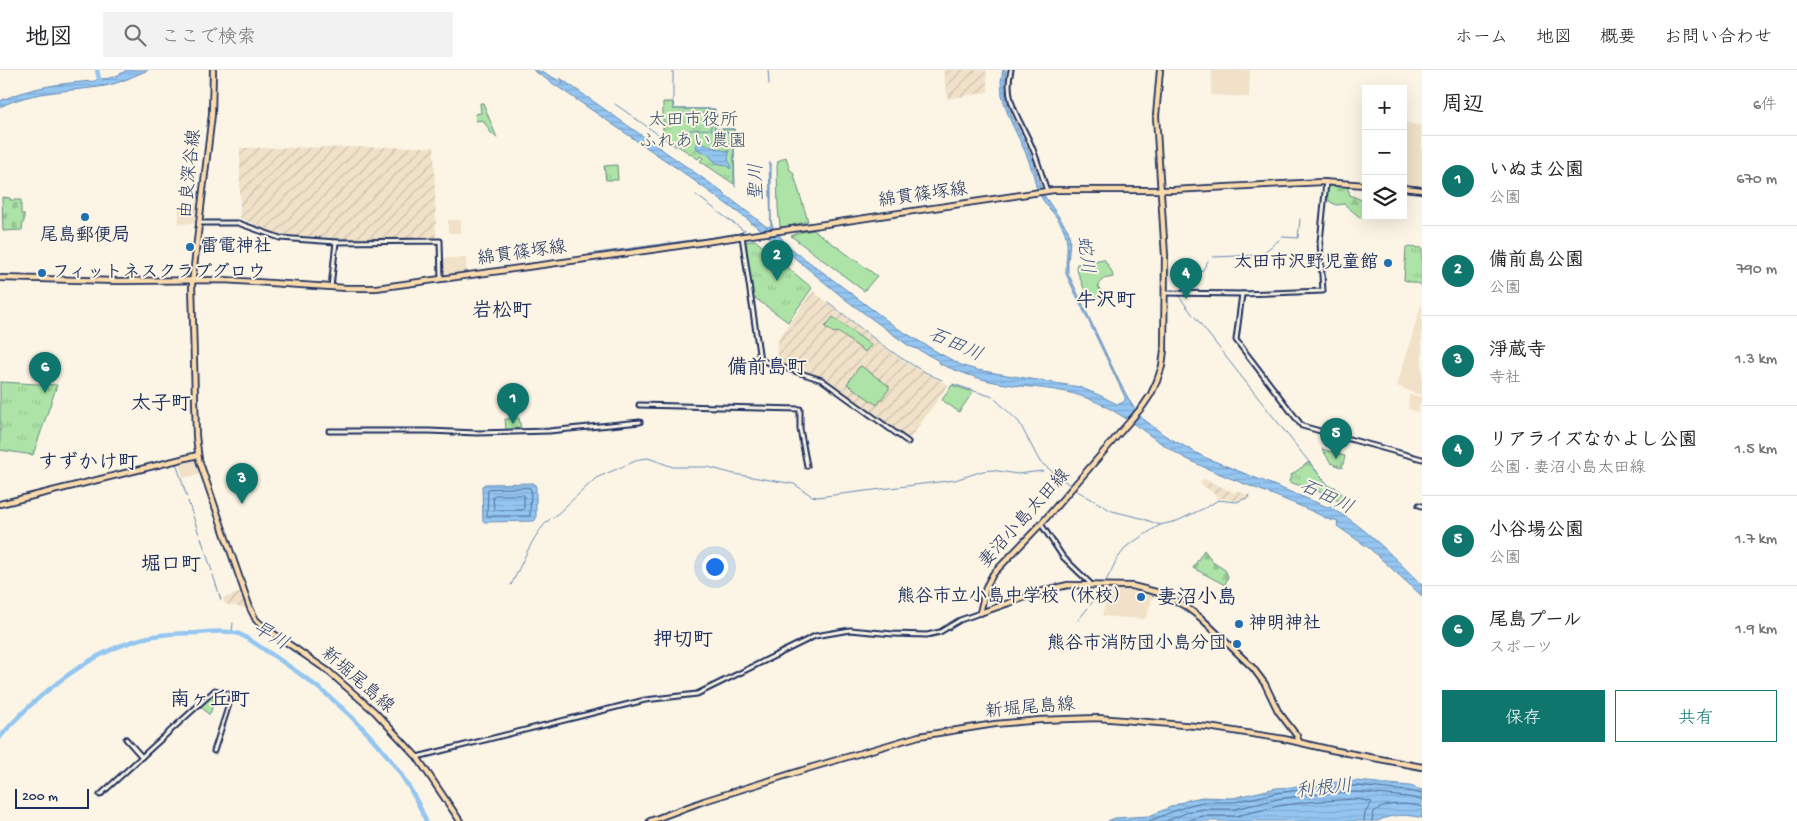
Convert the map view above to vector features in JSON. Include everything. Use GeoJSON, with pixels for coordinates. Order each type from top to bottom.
{"type":"FeatureCollection","features":[{"type":"Feature","properties":{"kind":"main road","name":"由良深谷線"},"geometry":{"type":"LineString","coordinates":[[193,281],[212,109],[213,70]]}},
{"type":"Feature","properties":{"kind":"main road"},"geometry":{"type":"LineString","coordinates":[[1160,70],[1156,116],[1165,250],[1165,294]]}},
{"type":"Feature","properties":{"kind":"main road","name":"綿貫篠塚線"},"geometry":{"type":"LineString","coordinates":[[0,278],[105,281],[238,281],[331,287],[382,287],[1046,192],[1098,189],[1160,191],[1326,182]]}},
{"type":"Feature","properties":{"kind":"main road"},"geometry":{"type":"LineString","coordinates":[[1326,182],[1362,185]]}},
{"type":"Feature","properties":{"kind":"main road"},"geometry":{"type":"LineString","coordinates":[[1407,188],[1422,190]]}},
{"type":"Feature","properties":{"kind":"main road","name":"新堀尾島線"},"geometry":{"type":"LineString","coordinates":[[193,281],[198,456],[248,603],[256,620],[264,628],[328,670],[381,718],[417,757],[460,821]]}},
{"type":"Feature","properties":{"kind":"main road","name":"妻沼小島太田線"},"geometry":{"type":"LineString","coordinates":[[980,613],[985,590],[990,578],[1042,524],[1140,409],[1153,391],[1162,366],[1165,294]]}},
{"type":"Feature","properties":{"kind":"main road"},"geometry":{"type":"LineString","coordinates":[[0,504],[198,456]]}},
{"type":"Feature","properties":{"kind":"main road"},"geometry":{"type":"LineString","coordinates":[[980,613],[1056,587],[1072,584],[1140,587],[1151,590],[1174,600],[1201,618],[1260,675],[1278,711],[1297,736],[1299,742]]}},
{"type":"Feature","properties":{"kind":"main road","name":"新堀尾島線"},"geometry":{"type":"LineString","coordinates":[[650,821],[749,787],[913,738],[995,724],[1059,718],[1124,719],[1208,727],[1299,742],[1422,767]]}},
{"type":"Feature","properties":{"kind":"street"},"geometry":{"type":"LineString","coordinates":[[1011,70],[1009,87],[1014,110],[1031,145],[1046,192]]}},
{"type":"Feature","properties":{"kind":"street"},"geometry":{"type":"LineString","coordinates":[[1165,294],[1323,291],[1320,242],[1326,182]]}},
{"type":"Feature","properties":{"kind":"street"},"geometry":{"type":"LineString","coordinates":[[200,223],[238,223],[273,237],[336,242],[440,241],[440,279]]}},
{"type":"Feature","properties":{"kind":"street"},"geometry":{"type":"LineString","coordinates":[[742,236],[760,360],[822,380],[908,442]]}},
{"type":"Feature","properties":{"kind":"street"},"geometry":{"type":"LineString","coordinates":[[331,287],[336,242]]}},
{"type":"Feature","properties":{"kind":"street"},"geometry":{"type":"LineString","coordinates":[[1242,294],[1236,340],[1302,426],[1422,459]]}},
{"type":"Feature","properties":{"kind":"street"},"geometry":{"type":"LineString","coordinates":[[639,405],[800,409],[800,429],[807,466]]}},
{"type":"Feature","properties":{"kind":"street"},"geometry":{"type":"LineString","coordinates":[[329,431],[436,431],[477,434],[549,431],[640,422]]}},
{"type":"Feature","properties":{"kind":"street"},"geometry":{"type":"LineString","coordinates":[[1042,524],[1063,557],[1092,585]]}},
{"type":"Feature","properties":{"kind":"street"},"geometry":{"type":"LineString","coordinates":[[417,757],[645,700],[697,694],[815,636],[850,630],[933,635],[960,620],[980,613]]}},
{"type":"Feature","properties":{"kind":"street"},"geometry":{"type":"LineString","coordinates":[[100,795],[215,690],[232,695],[214,751]]}},
{"type":"Feature","properties":{"kind":"street"},"geometry":{"type":"LineString","coordinates":[[126,739],[142,756]]}},
{"type":"Feature","properties":{"kind":"shaded area"},"geometry":{"type":"Polygon","coordinates":[[[943,70],[986,70],[988,92],[948,99],[943,70]]]}},
{"type":"Feature","properties":{"kind":"shaded area"},"geometry":{"type":"Polygon","coordinates":[[[1212,70],[1250,70],[1249,97],[1211,94],[1212,70]]]}},
{"type":"Feature","properties":{"kind":"shaded area"},"geometry":{"type":"Polygon","coordinates":[[[1407,123],[1422,126],[1422,188],[1407,186],[1407,123]]]}},
{"type":"Feature","properties":{"kind":"shaded area"},"geometry":{"type":"Polygon","coordinates":[[[434,147],[436,238],[344,239],[277,234],[240,218],[240,148],[434,147]]]}},
{"type":"Feature","properties":{"kind":"shaded area"},"geometry":{"type":"Polygon","coordinates":[[[186,201],[200,204],[197,223],[179,224],[177,206],[183,205],[186,201]]]}},
{"type":"Feature","properties":{"kind":"shaded area"},"geometry":{"type":"Polygon","coordinates":[[[448,220],[461,220],[461,233],[448,233],[448,220]]]}},
{"type":"Feature","properties":{"kind":"shaded area"},"geometry":{"type":"Polygon","coordinates":[[[443,258],[466,258],[467,272],[447,275],[443,272],[443,258]]]}},
{"type":"Feature","properties":{"kind":"shaded area"},"geometry":{"type":"Polygon","coordinates":[[[813,291],[908,364],[948,385],[910,438],[907,439],[822,378],[776,364],[779,338],[813,291]]]}},
{"type":"Feature","properties":{"kind":"shaded area"},"geometry":{"type":"Polygon","coordinates":[[[1421,305],[1422,394],[1416,394],[1397,386],[1421,305]]]}},
{"type":"Feature","properties":{"kind":"shaded area"},"geometry":{"type":"Polygon","coordinates":[[[1409,395],[1422,396],[1418,412],[1408,409],[1409,395]]]}},
{"type":"Feature","properties":{"kind":"shaded area"},"geometry":{"type":"Polygon","coordinates":[[[192,459],[196,462],[201,474],[183,478],[179,463],[192,459]]]}},
{"type":"Feature","properties":{"kind":"shaded area"},"geometry":{"type":"Polygon","coordinates":[[[1204,479],[1235,493],[1237,490],[1251,497],[1250,500],[1246,498],[1235,501],[1217,499],[1217,496],[1200,483],[1204,479]]]}},
{"type":"Feature","properties":{"kind":"shaded area"},"geometry":{"type":"Polygon","coordinates":[[[1109,588],[1140,590],[1154,594],[1146,617],[1144,619],[1102,616],[1109,588]]]}},
{"type":"Feature","properties":{"kind":"shaded area"},"geometry":{"type":"Polygon","coordinates":[[[242,592],[247,609],[225,604],[223,598],[242,592]]]}},
{"type":"Feature","properties":{"kind":"green space","name":"太田市役所 ふれあい農園"},"geometry":{"type":"Polygon","coordinates":[[[663,102],[673,102],[674,109],[715,109],[715,129],[734,129],[734,184],[700,161],[703,158],[700,156],[698,159],[663,136],[663,102]]]}},
{"type":"Feature","properties":{"kind":"green space"},"geometry":{"type":"Polygon","coordinates":[[[480,103],[483,103],[497,138],[491,133],[483,120],[476,121],[475,114],[481,113],[480,103]]]}},
{"type":"Feature","properties":{"kind":"green space"},"geometry":{"type":"Polygon","coordinates":[[[786,157],[790,170],[793,172],[808,221],[783,228],[780,226],[778,208],[777,167],[778,161],[786,157]]]}},
{"type":"Feature","properties":{"kind":"green space"},"geometry":{"type":"Polygon","coordinates":[[[617,165],[618,180],[606,180],[604,166],[617,165]]]}},
{"type":"Feature","properties":{"kind":"green space"},"geometry":{"type":"Polygon","coordinates":[[[1331,185],[1347,186],[1350,195],[1362,200],[1362,219],[1344,204],[1336,205],[1329,201],[1326,193],[1331,185]]]}},
{"type":"Feature","properties":{"kind":"green space"},"geometry":{"type":"Polygon","coordinates":[[[2,197],[10,198],[10,200],[21,200],[21,214],[24,214],[22,230],[3,231],[2,197]]]}},
{"type":"Feature","properties":{"kind":"green space"},"geometry":{"type":"Polygon","coordinates":[[[814,230],[877,276],[864,291],[791,236],[814,230]]]}},
{"type":"Feature","properties":{"kind":"green space"},"geometry":{"type":"Polygon","coordinates":[[[755,240],[812,288],[788,322],[755,298],[752,300],[745,242],[755,240]]]}},
{"type":"Feature","properties":{"kind":"green space"},"geometry":{"type":"Polygon","coordinates":[[[1406,247],[1422,248],[1422,285],[1404,280],[1406,247]]]}},
{"type":"Feature","properties":{"kind":"green space"},"geometry":{"type":"Polygon","coordinates":[[[1104,259],[1113,277],[1103,279],[1098,286],[1104,297],[1090,298],[1087,296],[1076,268],[1077,264],[1104,259]]]}},
{"type":"Feature","properties":{"kind":"green space"},"geometry":{"type":"Polygon","coordinates":[[[833,317],[871,345],[865,352],[838,332],[834,333],[825,327],[833,317]]]}},
{"type":"Feature","properties":{"kind":"green space"},"geometry":{"type":"Polygon","coordinates":[[[861,366],[889,386],[889,389],[877,405],[847,384],[861,366]]]}},
{"type":"Feature","properties":{"kind":"green space"},"geometry":{"type":"Polygon","coordinates":[[[0,382],[57,385],[33,455],[0,450],[0,382]]]}},
{"type":"Feature","properties":{"kind":"green space"},"geometry":{"type":"Polygon","coordinates":[[[952,385],[973,392],[959,412],[942,400],[952,385]]]}},
{"type":"Feature","properties":{"kind":"green space"},"geometry":{"type":"Polygon","coordinates":[[[519,418],[521,429],[506,430],[505,419],[519,418]]]}},
{"type":"Feature","properties":{"kind":"green space"},"geometry":{"type":"Polygon","coordinates":[[[1322,449],[1345,456],[1342,468],[1331,463],[1322,449]]]}},
{"type":"Feature","properties":{"kind":"green space"},"geometry":{"type":"Polygon","coordinates":[[[1309,462],[1329,486],[1335,487],[1347,499],[1343,503],[1320,492],[1289,482],[1291,475],[1309,462]]]}},
{"type":"Feature","properties":{"kind":"green space"},"geometry":{"type":"Polygon","coordinates":[[[1204,550],[1214,563],[1225,570],[1228,576],[1225,585],[1193,568],[1204,550]]]}},
{"type":"Feature","properties":{"kind":"green space"},"geometry":{"type":"Polygon","coordinates":[[[214,691],[217,693],[210,714],[208,714],[200,705],[214,691]]]}},
{"type":"Feature","properties":{"kind":"water"},"geometry":{"type":"Polygon","coordinates":[[[127,70],[148,70],[111,85],[39,94],[13,101],[0,107],[0,101],[23,92],[58,85],[95,81],[116,76],[127,70]]]}},
{"type":"Feature","properties":{"kind":"water"},"geometry":{"type":"Polygon","coordinates":[[[533,70],[540,71],[564,84],[560,78],[714,186],[767,227],[771,226],[769,163],[771,163],[771,222],[774,229],[788,246],[897,328],[939,353],[963,366],[977,370],[1079,387],[1117,404],[1122,403],[1125,397],[1066,274],[1066,265],[1068,264],[1068,273],[1119,381],[1141,417],[1164,435],[1204,457],[1330,508],[1332,506],[1335,511],[1368,534],[1422,585],[1422,596],[1369,548],[1337,526],[1338,521],[1331,519],[1332,521],[1203,467],[1172,450],[1111,409],[1084,397],[1065,392],[997,383],[981,379],[940,364],[939,361],[909,346],[846,300],[752,223],[750,224],[751,222],[681,171],[533,70]]]}},
{"type":"Feature","properties":{"kind":"water"},"geometry":{"type":"Polygon","coordinates":[[[1003,70],[1006,70],[1005,93],[1007,103],[1031,157],[1041,189],[1037,190],[1028,159],[1011,122],[1001,94],[1003,70]]]}},
{"type":"Feature","properties":{"kind":"water"},"geometry":{"type":"Polygon","coordinates":[[[700,143],[729,152],[730,169],[726,165],[716,163],[708,154],[697,149],[696,145],[700,143]]]}},
{"type":"Feature","properties":{"kind":"water"},"geometry":{"type":"Polygon","coordinates":[[[1043,194],[1068,230],[1070,240],[1068,263],[1066,264],[1067,246],[1065,232],[1058,219],[1045,204],[1040,195],[1043,194]]]}},
{"type":"Feature","properties":{"kind":"water"},"geometry":{"type":"Polygon","coordinates":[[[534,483],[536,487],[536,519],[534,521],[483,522],[482,486],[485,484],[534,483]]]}},
{"type":"Feature","properties":{"kind":"water","name":"利根川"},"geometry":{"type":"Polygon","coordinates":[[[1356,781],[1410,786],[1422,790],[1422,818],[1400,815],[1378,821],[1108,821],[1115,818],[1149,816],[1188,800],[1202,797],[1233,798],[1304,784],[1356,781]]]}},
{"type":"Feature","properties":{"kind":"waterway"},"geometry":{"type":"LineString","coordinates":[[97,70],[100,83]]}},
{"type":"Feature","properties":{"kind":"waterway"},"geometry":{"type":"LineString","coordinates":[[673,70],[673,100]]}},
{"type":"Feature","properties":{"kind":"waterway","name":"聖川"},"geometry":{"type":"LineString","coordinates":[[768,70],[769,84]]}},
{"type":"Feature","properties":{"kind":"waterway"},"geometry":{"type":"LineString","coordinates":[[673,102],[673,109],[715,109],[715,129],[734,129],[734,146]]}},
{"type":"Feature","properties":{"kind":"waterway"},"geometry":{"type":"LineString","coordinates":[[615,104],[676,147]]}},
{"type":"Feature","properties":{"kind":"waterway"},"geometry":{"type":"LineString","coordinates":[[676,115],[711,113],[711,130],[731,133],[728,151]]}},
{"type":"Feature","properties":{"kind":"waterway"},"geometry":{"type":"LineString","coordinates":[[681,136],[690,130],[709,129]]}},
{"type":"Feature","properties":{"kind":"waterway"},"geometry":{"type":"LineString","coordinates":[[734,148],[735,187]]}},
{"type":"Feature","properties":{"kind":"waterway"},"geometry":{"type":"LineString","coordinates":[[696,195],[716,210]]}},
{"type":"Feature","properties":{"kind":"waterway"},"geometry":{"type":"LineString","coordinates":[[717,211],[743,230]]}},
{"type":"Feature","properties":{"kind":"waterway"},"geometry":{"type":"LineString","coordinates":[[1282,237],[1298,238],[1300,219]]}},
{"type":"Feature","properties":{"kind":"waterway"},"geometry":{"type":"LineString","coordinates":[[701,239],[740,233],[745,230]]}},
{"type":"Feature","properties":{"kind":"waterway"},"geometry":{"type":"LineString","coordinates":[[589,254],[699,239]]}},
{"type":"Feature","properties":{"kind":"waterway"},"geometry":{"type":"LineString","coordinates":[[1263,253],[1279,240]]}},
{"type":"Feature","properties":{"kind":"waterway"},"geometry":{"type":"LineString","coordinates":[[1213,257],[1260,255]]}},
{"type":"Feature","properties":{"kind":"waterway"},"geometry":{"type":"LineString","coordinates":[[1180,291],[1203,270],[1208,261]]}},
{"type":"Feature","properties":{"kind":"waterway"},"geometry":{"type":"LineString","coordinates":[[1178,295],[1193,315]]}},
{"type":"Feature","properties":{"kind":"waterway"},"geometry":{"type":"LineString","coordinates":[[828,302],[897,355],[942,380]]}},
{"type":"Feature","properties":{"kind":"waterway"},"geometry":{"type":"LineString","coordinates":[[1195,317],[1220,349]]}},
{"type":"Feature","properties":{"kind":"waterway","name":"石田川"},"geometry":{"type":"LineString","coordinates":[[1222,352],[1328,486]]}},
{"type":"Feature","properties":{"kind":"waterway"},"geometry":{"type":"LineString","coordinates":[[953,384],[993,397],[1019,422],[1040,462],[1071,486]]}},
{"type":"Feature","properties":{"kind":"waterway"},"geometry":{"type":"LineString","coordinates":[[553,518],[596,478],[640,459],[648,458],[673,467],[708,467],[734,474],[794,484],[812,496],[817,497],[955,480],[983,471],[992,470],[1017,474],[1043,471]]}},
{"type":"Feature","properties":{"kind":"waterway"},"geometry":{"type":"LineString","coordinates":[[176,463],[187,497]]}},
{"type":"Feature","properties":{"kind":"waterway"},"geometry":{"type":"LineString","coordinates":[[1074,489],[1112,511],[1160,525]]}},
{"type":"Feature","properties":{"kind":"waterway"},"geometry":{"type":"LineString","coordinates":[[1105,583],[1117,559],[1127,546],[1155,528],[1177,521],[1218,500],[1236,502],[1247,498],[1249,495]]}},
{"type":"Feature","properties":{"kind":"waterway"},"geometry":{"type":"LineString","coordinates":[[188,501],[199,534]]}},
{"type":"Feature","properties":{"kind":"waterway"},"geometry":{"type":"LineString","coordinates":[[511,585],[533,541],[550,519]]}},
{"type":"Feature","properties":{"kind":"waterway"},"geometry":{"type":"LineString","coordinates":[[201,538],[212,571]]}},
{"type":"Feature","properties":{"kind":"waterway"},"geometry":{"type":"LineString","coordinates":[[213,575],[221,600]]}},
{"type":"Feature","properties":{"kind":"waterway"},"geometry":{"type":"LineString","coordinates":[[1090,605],[1098,595]]}},
{"type":"Feature","properties":{"kind":"waterway"},"geometry":{"type":"LineString","coordinates":[[1078,620],[1088,608]]}},
{"type":"Feature","properties":{"kind":"waterway"},"geometry":{"type":"LineString","coordinates":[[232,633],[233,623]]}},
{"type":"Feature","properties":{"kind":"waterway","name":"早川"},"geometry":{"type":"LineString","coordinates":[[0,737],[44,693],[79,668],[116,648],[142,639],[165,634],[229,632],[239,634],[249,640],[299,673],[332,699],[387,755],[409,786],[426,821]]}},
{"type":"Feature","properties":{"kind":"place","name":"尾島郵便局"},"geometry":{"type":"Point","coordinates":[85,217]}},
{"type":"Feature","properties":{"kind":"place","name":"雷電神社"},"geometry":{"type":"Point","coordinates":[190,247]}},
{"type":"Feature","properties":{"kind":"place","name":"太田市沢野児童館"},"geometry":{"type":"Point","coordinates":[1388,263]}},
{"type":"Feature","properties":{"kind":"place","name":"フィットネスクラブグロウ"},"geometry":{"type":"Point","coordinates":[42,273]}},
{"type":"Feature","properties":{"kind":"place","name":"備前島公園"},"geometry":{"type":"Point","coordinates":[777,281]}},
{"type":"Feature","properties":{"kind":"place","name":"リアライズなかよし公園"},"geometry":{"type":"Point","coordinates":[1186,299]}},
{"type":"Feature","properties":{"kind":"place","name":"尾島プール"},"geometry":{"type":"Point","coordinates":[45,393]}},
{"type":"Feature","properties":{"kind":"place","name":"いぬま公園"},"geometry":{"type":"Point","coordinates":[513,424]}},
{"type":"Feature","properties":{"kind":"place","name":"小谷場公園"},"geometry":{"type":"Point","coordinates":[1336,459]}},
{"type":"Feature","properties":{"kind":"place","name":"淨蔵寺"},"geometry":{"type":"Point","coordinates":[242,504]}},
{"type":"Feature","properties":{"kind":"place","name":"熊谷市立小島中学校（休校）"},"geometry":{"type":"Point","coordinates":[1141,597]}},
{"type":"Feature","properties":{"kind":"place","name":"神明神社"},"geometry":{"type":"Point","coordinates":[1239,624]}},
{"type":"Feature","properties":{"kind":"place","name":"熊谷市消防団小島分団"},"geometry":{"type":"Point","coordinates":[1237,644]}},
{"type":"Feature","properties":{"kind":"district","name":"牛沢町"},"geometry":{"type":"Point","coordinates":[1106,302]}},
{"type":"Feature","properties":{"kind":"district","name":"岩松町"},"geometry":{"type":"Point","coordinates":[502,312]}},
{"type":"Feature","properties":{"kind":"district","name":"備前島町"},"geometry":{"type":"Point","coordinates":[767,369]}},
{"type":"Feature","properties":{"kind":"district","name":"太子町"},"geometry":{"type":"Point","coordinates":[161,405]}},
{"type":"Feature","properties":{"kind":"district","name":"すずかけ町"},"geometry":{"type":"Point","coordinates":[88,464]}},
{"type":"Feature","properties":{"kind":"district","name":"堀口町"},"geometry":{"type":"Point","coordinates":[171,566]}},
{"type":"Feature","properties":{"kind":"district","name":"妻沼小島"},"geometry":{"type":"Point","coordinates":[1197,599]}},
{"type":"Feature","properties":{"kind":"district","name":"押切町"},"geometry":{"type":"Point","coordinates":[683,641]}},
{"type":"Feature","properties":{"kind":"district","name":"南ヶ丘町"},"geometry":{"type":"Point","coordinates":[210,701]}},
{"type":"Feature","properties":{"kind":"water label","name":"蛇川"},"geometry":{"type":"Point","coordinates":[1084,255]}}]}
